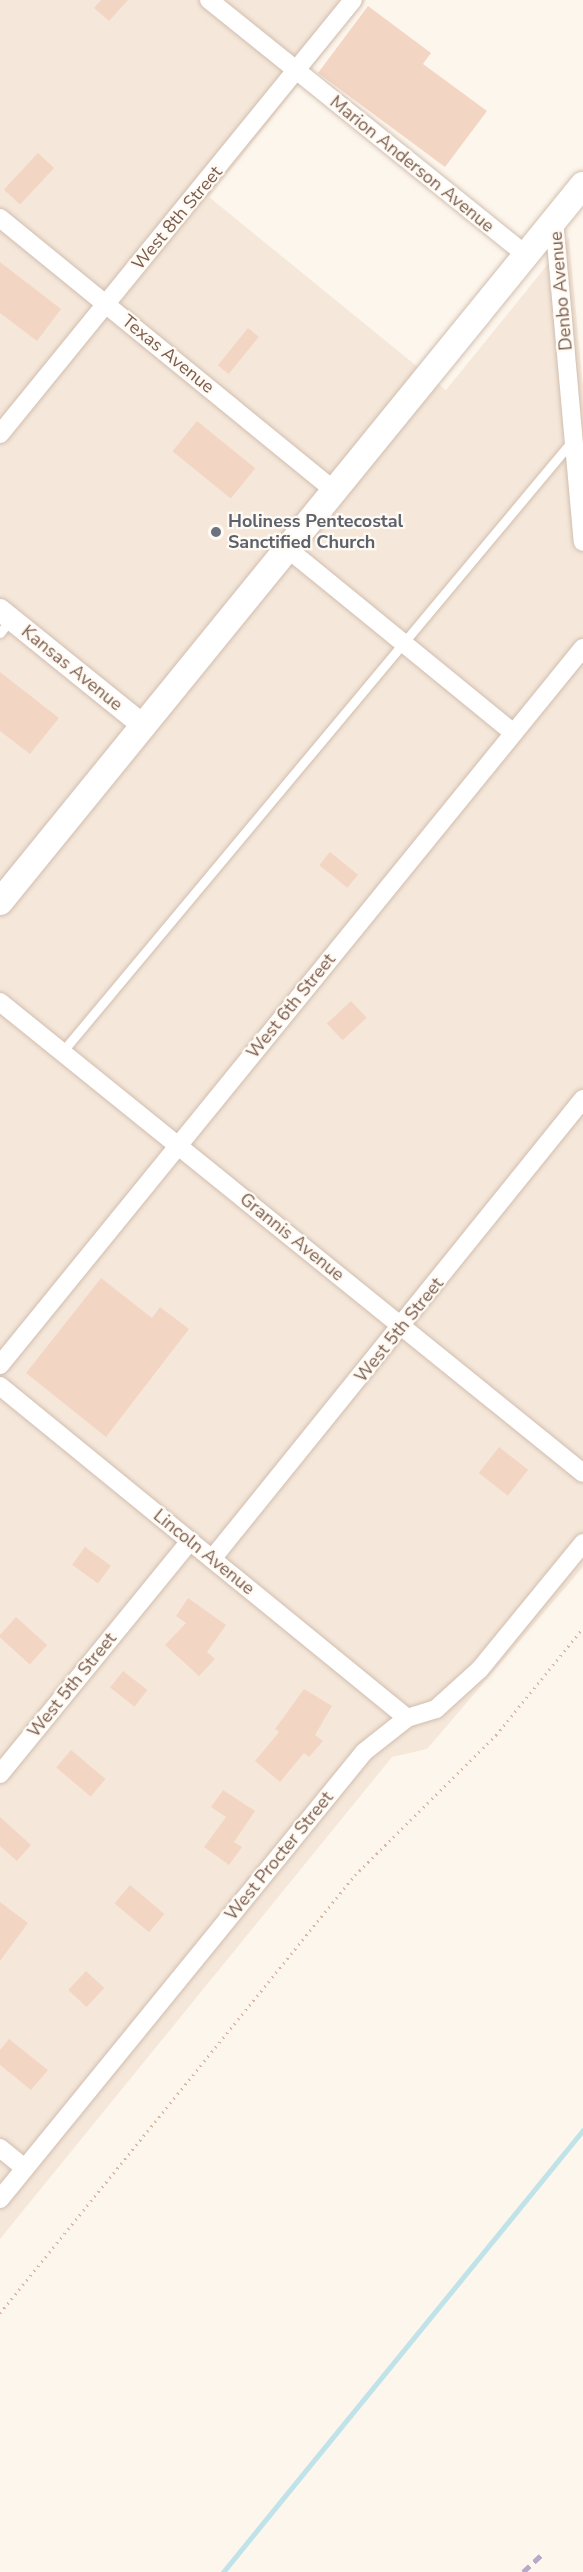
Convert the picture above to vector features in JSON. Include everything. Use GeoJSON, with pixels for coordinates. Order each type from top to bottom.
{"type":"FeatureCollection","features":[{"type":"Feature","properties":{"kind":"main road"},"geometry":{"type":"LineString","coordinates":[[0,902],[583,185]]}},
{"type":"Feature","properties":{"kind":"street","name":"Marion Anderson Avenue"},"geometry":{"type":"LineString","coordinates":[[209,0],[526,255]]}},
{"type":"Feature","properties":{"kind":"street","name":"West 8th Street"},"geometry":{"type":"LineString","coordinates":[[0,434],[297,72],[353,0]]}},
{"type":"Feature","properties":{"kind":"street","name":"Texas Avenue"},"geometry":{"type":"LineString","coordinates":[[0,218],[335,491]]}},
{"type":"Feature","properties":{"kind":"street","name":"Denbo Avenue"},"geometry":{"type":"LineString","coordinates":[[554,220],[583,542]]}},
{"type":"Feature","properties":{"kind":"street"},"geometry":{"type":"LineString","coordinates":[[288,549],[514,733]]}},
{"type":"Feature","properties":{"kind":"street","name":"Kansas Avenue"},"geometry":{"type":"LineString","coordinates":[[4,621],[144,726]]}},
{"type":"Feature","properties":{"kind":"street","name":"West 6th Street"},"geometry":{"type":"LineString","coordinates":[[0,1365],[583,648]]}},
{"type":"Feature","properties":{"kind":"street","name":"Grannis Avenue"},"geometry":{"type":"LineString","coordinates":[[0,1002],[583,1473]]}},
{"type":"Feature","properties":{"kind":"street","name":"West 5th Street"},"geometry":{"type":"LineString","coordinates":[[212,1559],[402,1327],[583,1099]]}},
{"type":"Feature","properties":{"kind":"street","name":"Lincoln Avenue"},"geometry":{"type":"LineString","coordinates":[[0,1386],[407,1718]]}},
{"type":"Feature","properties":{"kind":"street","name":"West 5th Street"},"geometry":{"type":"LineString","coordinates":[[0,1774],[190,1541]]}},
{"type":"Feature","properties":{"kind":"street","name":"West Procter Street"},"geometry":{"type":"LineString","coordinates":[[0,2199],[364,1752],[407,1718],[436,1709],[480,1669],[583,1543]]}},
{"type":"Feature","properties":{"kind":"street"},"geometry":{"type":"LineString","coordinates":[[0,2148],[25,2168]]}},
{"type":"Feature","properties":{"kind":"lane"},"geometry":{"type":"LineString","coordinates":[[62,1052],[574,439]]}},
{"type":"Feature","properties":{"kind":"path"},"geometry":{"type":"LineString","coordinates":[[0,2313],[355,1875],[496,1735],[583,1628]]}},
{"type":"Feature","properties":{"kind":"shaded area"},"geometry":{"type":"Polygon","coordinates":[[[0,0],[366,0],[209,197],[446,390],[569,238],[583,387],[583,1567],[427,1749],[392,1757],[0,2239],[0,0]]]}},
{"type":"Feature","properties":{"kind":"building"},"geometry":{"type":"Polygon","coordinates":[[[101,0],[128,0],[109,21],[94,8],[101,0]]]}},
{"type":"Feature","properties":{"kind":"building"},"geometry":{"type":"Polygon","coordinates":[[[368,6],[431,53],[423,64],[487,111],[445,167],[318,73],[368,6]]]}},
{"type":"Feature","properties":{"kind":"building"},"geometry":{"type":"Polygon","coordinates":[[[38,153],[54,168],[20,205],[4,190],[38,153]]]}},
{"type":"Feature","properties":{"kind":"building"},"geometry":{"type":"Polygon","coordinates":[[[0,262],[61,309],[37,341],[0,313],[0,262]]]}},
{"type":"Feature","properties":{"kind":"building"},"geometry":{"type":"Polygon","coordinates":[[[248,328],[259,337],[229,374],[218,365],[248,328]]]}},
{"type":"Feature","properties":{"kind":"building"},"geometry":{"type":"Polygon","coordinates":[[[197,421],[255,468],[231,499],[172,451],[197,421]]]}},
{"type":"Feature","properties":{"kind":"building"},"geometry":{"type":"Polygon","coordinates":[[[0,672],[59,718],[30,754],[0,731],[0,672]]]}},
{"type":"Feature","properties":{"kind":"building"},"geometry":{"type":"Polygon","coordinates":[[[330,852],[358,875],[347,888],[319,865],[330,852]]]}},
{"type":"Feature","properties":{"kind":"building"},"geometry":{"type":"Polygon","coordinates":[[[351,1001],[367,1018],[343,1040],[327,1024],[351,1001]]]}},
{"type":"Feature","properties":{"kind":"building"},"geometry":{"type":"Polygon","coordinates":[[[101,1278],[152,1318],[160,1307],[189,1329],[106,1437],[26,1373],[101,1278]]]}},
{"type":"Feature","properties":{"kind":"building"},"geometry":{"type":"Polygon","coordinates":[[[499,1447],[528,1470],[508,1496],[479,1473],[499,1447]]]}},
{"type":"Feature","properties":{"kind":"building"},"geometry":{"type":"Polygon","coordinates":[[[85,1547],[111,1566],[98,1584],[72,1565],[85,1547]]]}},
{"type":"Feature","properties":{"kind":"building"},"geometry":{"type":"Polygon","coordinates":[[[188,1598],[226,1625],[207,1652],[215,1659],[199,1676],[165,1645],[186,1623],[176,1616],[188,1598]]]}},
{"type":"Feature","properties":{"kind":"building"},"geometry":{"type":"Polygon","coordinates":[[[16,1617],[47,1645],[30,1664],[0,1638],[16,1617]]]}},
{"type":"Feature","properties":{"kind":"building"},"geometry":{"type":"Polygon","coordinates":[[[123,1671],[147,1690],[134,1707],[110,1688],[123,1671]]]}},
{"type":"Feature","properties":{"kind":"building"},"geometry":{"type":"Polygon","coordinates":[[[304,1689],[332,1706],[315,1735],[323,1741],[309,1757],[304,1753],[280,1782],[255,1761],[279,1732],[275,1729],[304,1689]]]}},
{"type":"Feature","properties":{"kind":"building"},"geometry":{"type":"Polygon","coordinates":[[[71,1750],[105,1779],[91,1797],[56,1768],[71,1750]]]}},
{"type":"Feature","properties":{"kind":"building"},"geometry":{"type":"Polygon","coordinates":[[[223,1790],[255,1811],[234,1842],[242,1847],[229,1865],[204,1847],[226,1817],[211,1807],[223,1790]]]}},
{"type":"Feature","properties":{"kind":"building"},"geometry":{"type":"Polygon","coordinates":[[[0,1817],[31,1845],[17,1861],[0,1846],[0,1817]]]}},
{"type":"Feature","properties":{"kind":"building"},"geometry":{"type":"Polygon","coordinates":[[[130,1885],[164,1914],[149,1932],[115,1903],[130,1885]]]}},
{"type":"Feature","properties":{"kind":"building"},"geometry":{"type":"Polygon","coordinates":[[[0,1902],[28,1923],[0,1961],[0,1902]]]}},
{"type":"Feature","properties":{"kind":"building"},"geometry":{"type":"Polygon","coordinates":[[[86,1971],[104,1988],[87,2007],[68,1990],[86,1971]]]}},
{"type":"Feature","properties":{"kind":"building"},"geometry":{"type":"Polygon","coordinates":[[[9,2039],[48,2070],[31,2090],[0,2065],[0,2050],[9,2039]]]}},
{"type":"Feature","properties":{"kind":"waterway"},"geometry":{"type":"LineString","coordinates":[[223,2572],[583,2130]]}},
{"type":"Feature","properties":{"kind":"railway"},"geometry":{"type":"LineString","coordinates":[[523,2572],[542,2554]]}},
{"type":"Feature","properties":{"kind":"place","name":"Holiness Pentecostal Sanctified Church"},"geometry":{"type":"Point","coordinates":[216,532]}}]}
